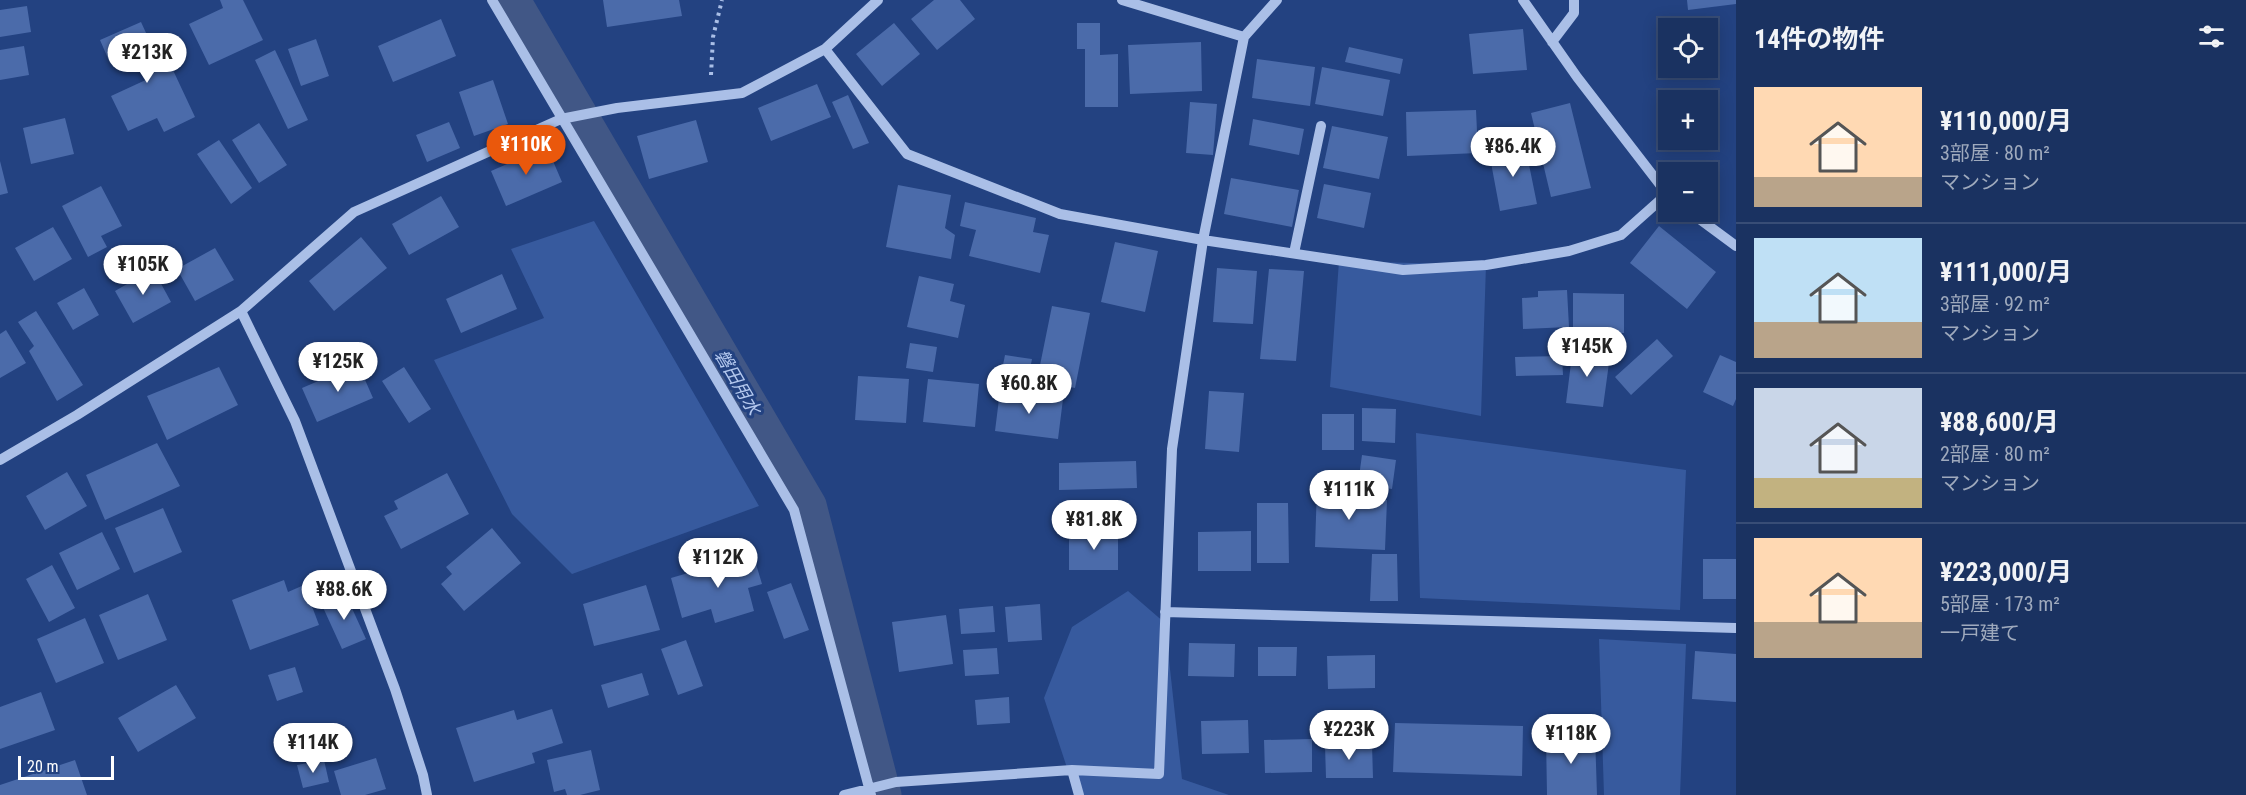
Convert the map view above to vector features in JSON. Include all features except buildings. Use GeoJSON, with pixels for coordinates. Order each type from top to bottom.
{"type":"FeatureCollection","features":[{"type":"Feature","properties":{"kind":"street"},"geometry":{"type":"LineString","coordinates":[[492,0],[795,510],[871,790]]}},
{"type":"Feature","properties":{"kind":"street"},"geometry":{"type":"LineString","coordinates":[[0,460],[77,415],[242,311],[354,212],[561,119],[617,108],[742,93],[825,49],[878,0]]}},
{"type":"Feature","properties":{"kind":"street"},"geometry":{"type":"LineString","coordinates":[[1122,0],[1244,37]]}},
{"type":"Feature","properties":{"kind":"street"},"geometry":{"type":"LineString","coordinates":[[844,795],[896,782],[1072,770],[1159,774],[1172,449],[1203,240],[1244,37],[1277,0]]}},
{"type":"Feature","properties":{"kind":"street"},"geometry":{"type":"LineString","coordinates":[[1523,0],[1658,182]]}},
{"type":"Feature","properties":{"kind":"street"},"geometry":{"type":"LineString","coordinates":[[1552,42],[1574,13],[1574,0]]}},
{"type":"Feature","properties":{"kind":"street"},"geometry":{"type":"LineString","coordinates":[[825,49],[908,154],[1060,214],[1203,240],[1403,270],[1496,264],[1569,251],[1621,235],[1658,202]]}},
{"type":"Feature","properties":{"kind":"street"},"geometry":{"type":"LineString","coordinates":[[1294,253],[1321,126]]}},
{"type":"Feature","properties":{"kind":"street"},"geometry":{"type":"LineString","coordinates":[[1704,222],[1736,246]]}},
{"type":"Feature","properties":{"kind":"street"},"geometry":{"type":"LineString","coordinates":[[242,311],[295,421],[395,689],[427,795]]}},
{"type":"Feature","properties":{"kind":"street"},"geometry":{"type":"LineString","coordinates":[[1165,612],[1736,628]]}},
{"type":"Feature","properties":{"kind":"street"},"geometry":{"type":"LineString","coordinates":[[1072,770],[1079,795]]}},
{"type":"Feature","properties":{"kind":"path"},"geometry":{"type":"LineString","coordinates":[[711,97],[713,37],[722,0]]}},
{"type":"Feature","properties":{"kind":"shaded area"},"geometry":{"type":"Polygon","coordinates":[[[594,221],[759,506],[572,574],[512,514],[434,360],[544,318],[511,249],[594,221]]]}},
{"type":"Feature","properties":{"kind":"shaded area"},"geometry":{"type":"Polygon","coordinates":[[[1339,261],[1486,265],[1481,416],[1330,387],[1339,261]]]}},
{"type":"Feature","properties":{"kind":"shaded area"},"geometry":{"type":"Polygon","coordinates":[[[1416,433],[1686,470],[1680,610],[1420,598],[1416,433]]]}},
{"type":"Feature","properties":{"kind":"shaded area"},"geometry":{"type":"Polygon","coordinates":[[[1128,591],[1165,623],[1182,779],[1229,795],[1076,795],[1044,698],[1072,627],[1128,591]]]}},
{"type":"Feature","properties":{"kind":"shaded area"},"geometry":{"type":"Polygon","coordinates":[[[1599,639],[1686,644],[1680,795],[1604,795],[1599,639]]]}},
{"type":"Feature","properties":{"kind":"waterway","name":"磐田用水"},"geometry":{"type":"LineString","coordinates":[[514,0],[810,505],[885,795]]}}]}
